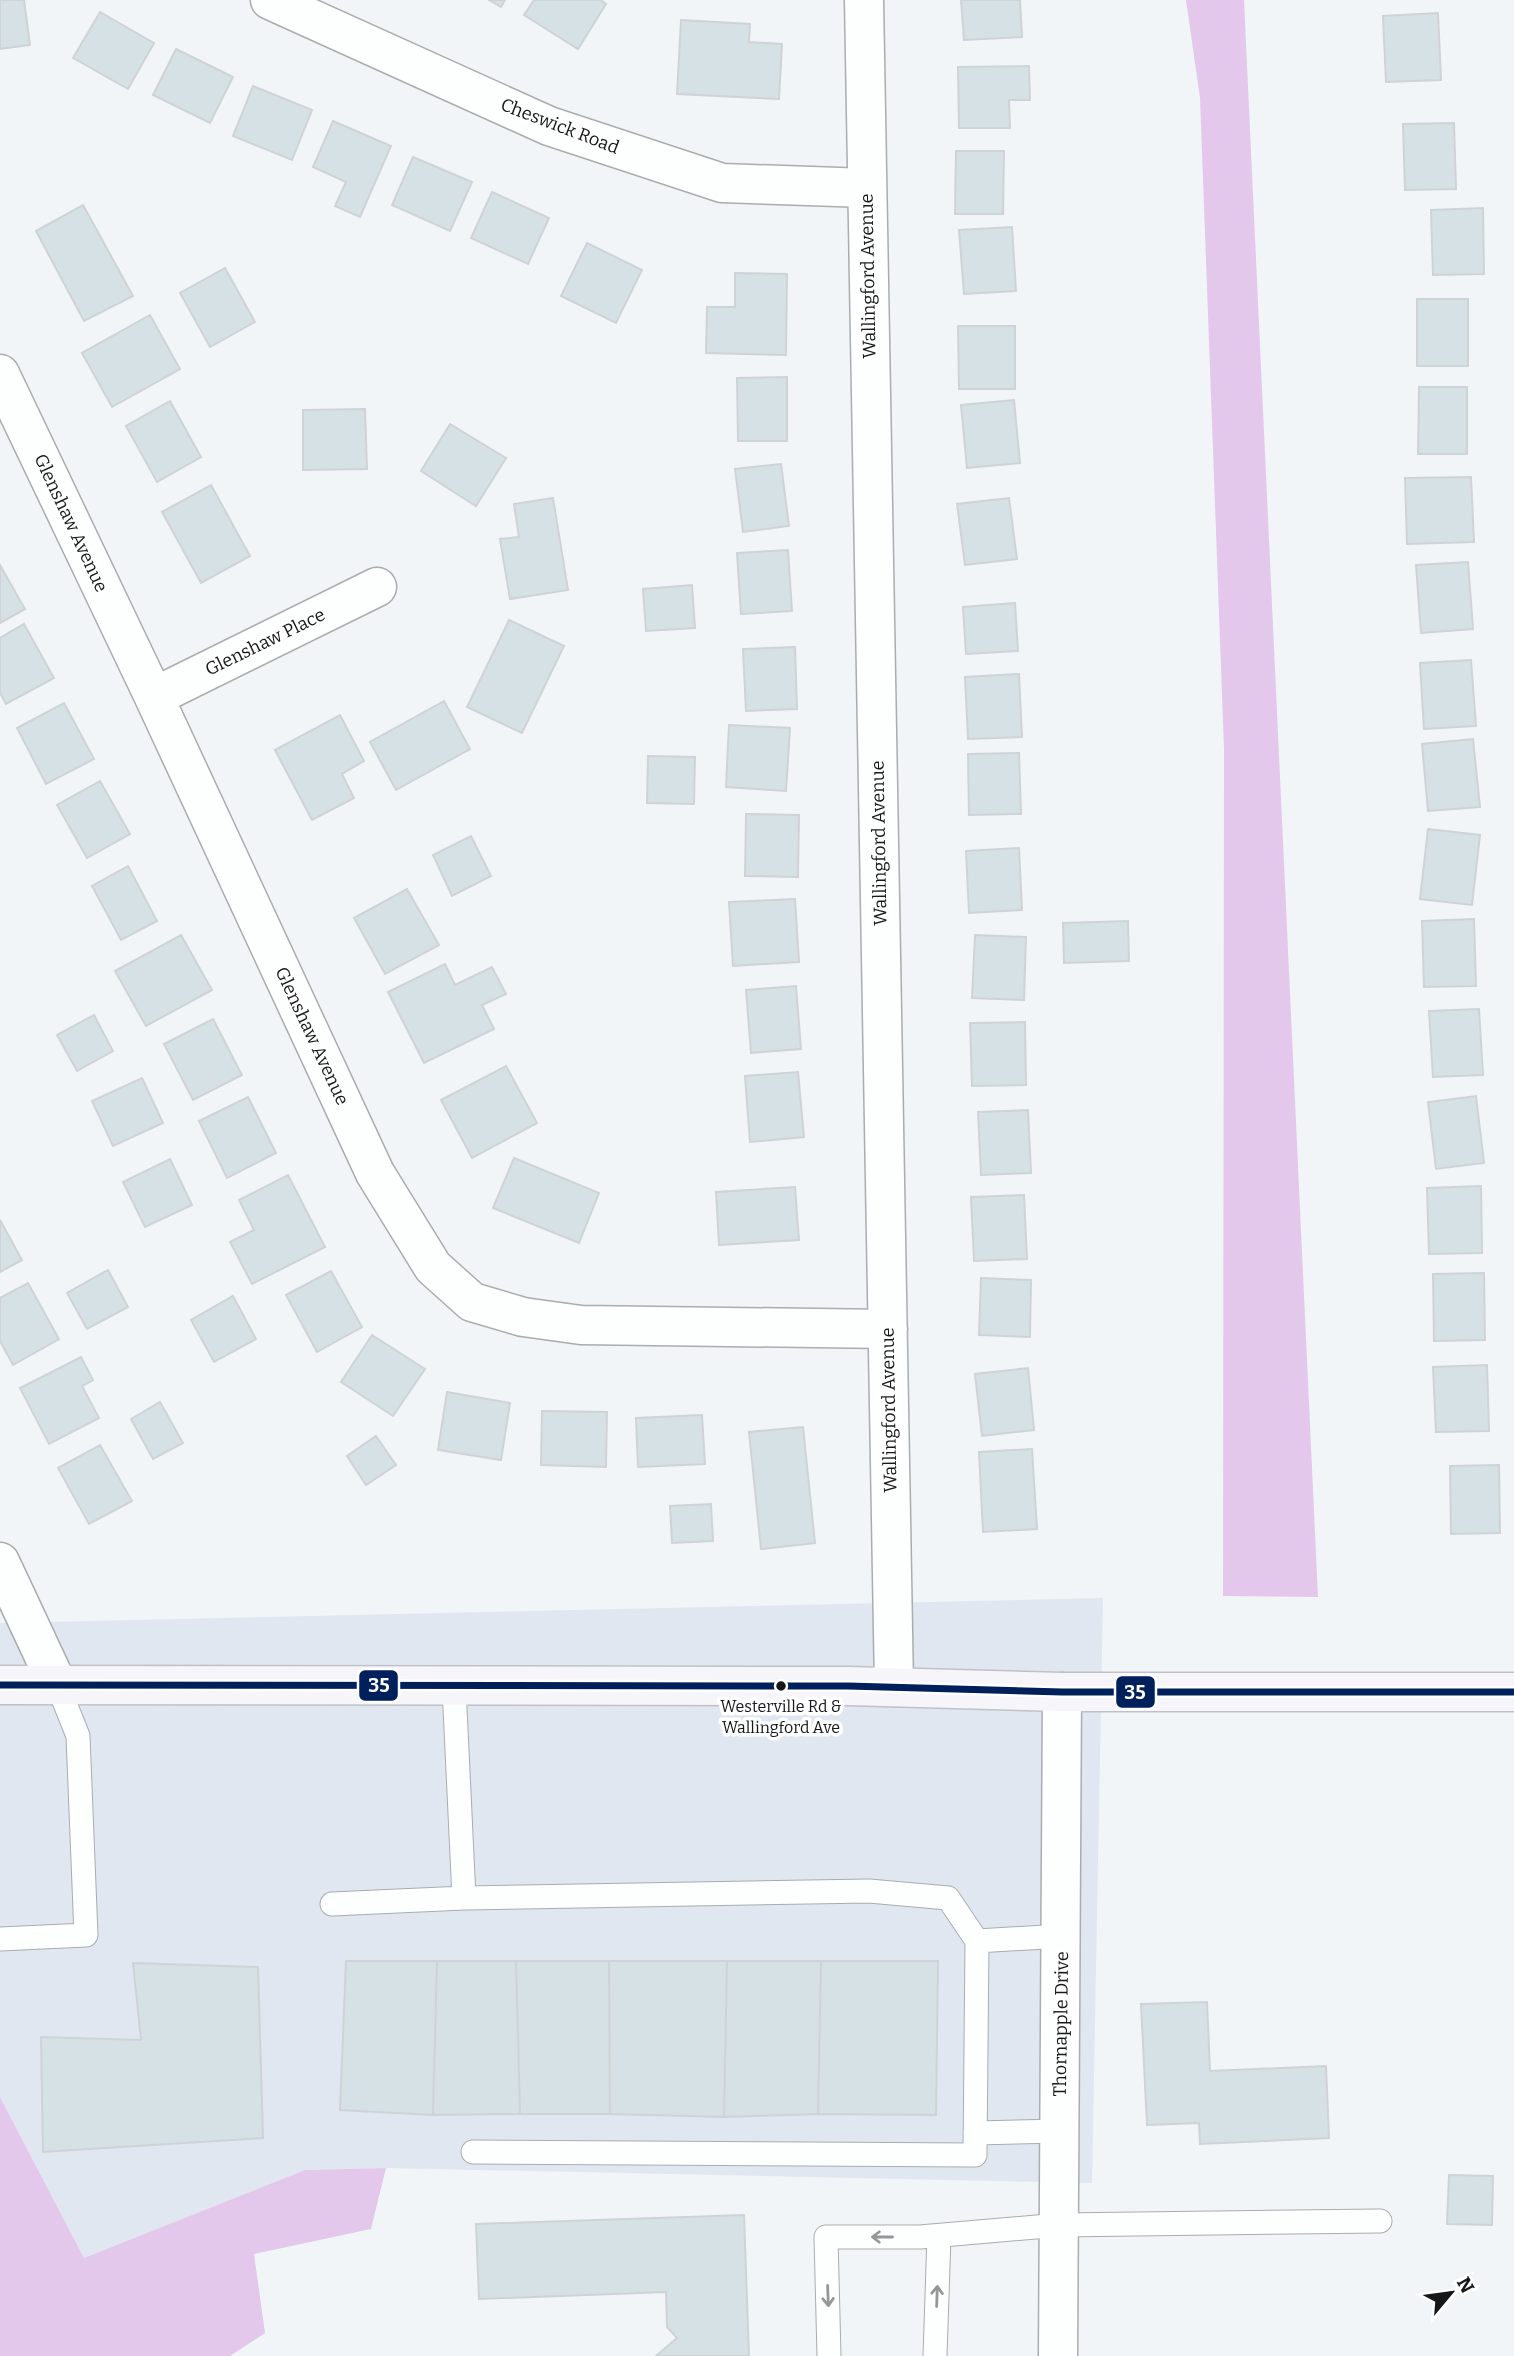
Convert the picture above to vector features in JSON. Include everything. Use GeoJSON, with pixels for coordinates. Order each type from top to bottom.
{"type":"FeatureCollection","features":[{"type":"Feature","properties":{"kind":"main road"},"geometry":{"type":"LineString","coordinates":[[0,1685],[894,1687],[1062,1692],[1514,1692]]}},
{"type":"Feature","properties":{"kind":"street","name":"Cheswick Road"},"geometry":{"type":"LineString","coordinates":[[270,0],[549,125],[722,183],[867,188]]}},
{"type":"Feature","properties":{"kind":"street","name":"Wallingford Avenue"},"geometry":{"type":"LineString","coordinates":[[864,0],[894,1687]]}},
{"type":"Feature","properties":{"kind":"street","name":"Glenshaw Avenue"},"geometry":{"type":"LineString","coordinates":[[0,374],[154,697],[375,1173],[433,1267],[472,1302],[523,1317],[580,1325],[888,1329]]}},
{"type":"Feature","properties":{"kind":"street","name":"Glenshaw Place"},"geometry":{"type":"LineString","coordinates":[[154,697],[377,587]]}},
{"type":"Feature","properties":{"kind":"street"},"geometry":{"type":"LineString","coordinates":[[0,1562],[58,1686]]}},
{"type":"Feature","properties":{"kind":"street","name":"Thornapple Drive"},"geometry":{"type":"LineString","coordinates":[[1058,2356],[1062,1692]]}},
{"type":"Feature","properties":{"kind":"lane"},"geometry":{"type":"LineString","coordinates":[[0,1939],[86,1935],[78,1736],[58,1686]]}},
{"type":"Feature","properties":{"kind":"lane"},"geometry":{"type":"LineString","coordinates":[[454,1686],[464,1898]]}},
{"type":"Feature","properties":{"kind":"lane"},"geometry":{"type":"LineString","coordinates":[[332,1904],[464,1898],[869,1891],[948,1898],[976,1941],[975,2155],[473,2152]]}},
{"type":"Feature","properties":{"kind":"lane"},"geometry":{"type":"LineString","coordinates":[[976,1941],[1062,1936]]}},
{"type":"Feature","properties":{"kind":"lane"},"geometry":{"type":"LineString","coordinates":[[975,2133],[1060,2131]]}},
{"type":"Feature","properties":{"kind":"lane"},"geometry":{"type":"LineString","coordinates":[[830,2356],[826,2237],[939,2236],[1059,2225],[1380,2221]]}},
{"type":"Feature","properties":{"kind":"lane"},"geometry":{"type":"LineString","coordinates":[[935,2356],[939,2236]]}},
{"type":"Feature","properties":{"kind":"shaded area"},"geometry":{"type":"Polygon","coordinates":[[[1186,0],[1244,0],[1318,1597],[1223,1596],[1224,749],[1200,98],[1186,0]]]}},
{"type":"Feature","properties":{"kind":"shaded area"},"geometry":{"type":"Polygon","coordinates":[[[1103,1598],[1092,2183],[386,2168],[305,2170],[84,2258],[0,2097],[0,1623],[1103,1598]]]}},
{"type":"Feature","properties":{"kind":"shaded area"},"geometry":{"type":"Polygon","coordinates":[[[0,2097],[84,2258],[305,2170],[386,2168],[371,2229],[254,2254],[265,2333],[230,2356],[0,2356],[0,2097]]]}},
{"type":"Feature","properties":{"kind":"building"},"geometry":{"type":"Polygon","coordinates":[[[0,0],[24,0],[30,45],[0,49],[0,0]]]}},
{"type":"Feature","properties":{"kind":"building"},"geometry":{"type":"Polygon","coordinates":[[[489,0],[505,0],[501,7],[489,0]]]}},
{"type":"Feature","properties":{"kind":"building"},"geometry":{"type":"Polygon","coordinates":[[[534,0],[601,0],[606,4],[578,49],[524,15],[534,0]]]}},
{"type":"Feature","properties":{"kind":"building"},"geometry":{"type":"Polygon","coordinates":[[[961,0],[1020,0],[1022,37],[964,40],[961,0]]]}},
{"type":"Feature","properties":{"kind":"building"},"geometry":{"type":"Polygon","coordinates":[[[100,12],[154,43],[128,89],[73,58],[100,12]]]}},
{"type":"Feature","properties":{"kind":"building"},"geometry":{"type":"Polygon","coordinates":[[[1438,13],[1441,80],[1386,82],[1383,16],[1438,13]]]}},
{"type":"Feature","properties":{"kind":"building"},"geometry":{"type":"Polygon","coordinates":[[[681,20],[750,24],[749,42],[782,44],[779,99],[677,94],[681,20]]]}},
{"type":"Feature","properties":{"kind":"building"},"geometry":{"type":"Polygon","coordinates":[[[176,49],[233,77],[210,123],[153,95],[176,49]]]}},
{"type":"Feature","properties":{"kind":"building"},"geometry":{"type":"Polygon","coordinates":[[[1029,66],[1030,100],[1009,100],[1010,128],[959,128],[958,67],[1029,66]]]}},
{"type":"Feature","properties":{"kind":"building"},"geometry":{"type":"Polygon","coordinates":[[[253,86],[312,110],[292,160],[233,136],[253,86]]]}},
{"type":"Feature","properties":{"kind":"building"},"geometry":{"type":"Polygon","coordinates":[[[333,121],[391,146],[360,217],[335,206],[346,182],[313,167],[333,121]]]}},
{"type":"Feature","properties":{"kind":"building"},"geometry":{"type":"Polygon","coordinates":[[[1454,123],[1456,189],[1405,190],[1403,124],[1454,123]]]}},
{"type":"Feature","properties":{"kind":"building"},"geometry":{"type":"Polygon","coordinates":[[[956,151],[1004,151],[1003,214],[955,214],[956,151]]]}},
{"type":"Feature","properties":{"kind":"building"},"geometry":{"type":"Polygon","coordinates":[[[413,157],[472,182],[450,231],[392,205],[413,157]]]}},
{"type":"Feature","properties":{"kind":"building"},"geometry":{"type":"Polygon","coordinates":[[[492,192],[549,218],[528,264],[471,238],[492,192]]]}},
{"type":"Feature","properties":{"kind":"building"},"geometry":{"type":"Polygon","coordinates":[[[83,205],[133,296],[84,321],[36,231],[83,205]]]}},
{"type":"Feature","properties":{"kind":"building"},"geometry":{"type":"Polygon","coordinates":[[[1483,208],[1484,274],[1433,275],[1431,210],[1483,208]]]}},
{"type":"Feature","properties":{"kind":"building"},"geometry":{"type":"Polygon","coordinates":[[[1012,227],[1016,291],[964,294],[959,230],[1012,227]]]}},
{"type":"Feature","properties":{"kind":"building"},"geometry":{"type":"Polygon","coordinates":[[[587,243],[642,270],[616,323],[561,296],[587,243]]]}},
{"type":"Feature","properties":{"kind":"building"},"geometry":{"type":"Polygon","coordinates":[[[225,268],[255,322],[210,347],[180,293],[225,268]]]}},
{"type":"Feature","properties":{"kind":"building"},"geometry":{"type":"Polygon","coordinates":[[[735,273],[787,274],[786,355],[706,353],[707,307],[735,307],[735,273]]]}},
{"type":"Feature","properties":{"kind":"building"},"geometry":{"type":"Polygon","coordinates":[[[1417,299],[1468,299],[1468,366],[1417,366],[1417,299]]]}},
{"type":"Feature","properties":{"kind":"building"},"geometry":{"type":"Polygon","coordinates":[[[150,315],[180,369],[112,407],[82,353],[150,315]]]}},
{"type":"Feature","properties":{"kind":"building"},"geometry":{"type":"Polygon","coordinates":[[[958,326],[1015,326],[1015,389],[959,389],[958,326]]]}},
{"type":"Feature","properties":{"kind":"building"},"geometry":{"type":"Polygon","coordinates":[[[787,377],[787,441],[738,441],[737,378],[787,377]]]}},
{"type":"Feature","properties":{"kind":"building"},"geometry":{"type":"Polygon","coordinates":[[[1419,387],[1467,387],[1467,454],[1418,454],[1419,387]]]}},
{"type":"Feature","properties":{"kind":"building"},"geometry":{"type":"Polygon","coordinates":[[[1014,400],[1020,463],[967,468],[961,405],[1014,400]]]}},
{"type":"Feature","properties":{"kind":"building"},"geometry":{"type":"Polygon","coordinates":[[[170,401],[201,457],[157,482],[126,426],[170,401]]]}},
{"type":"Feature","properties":{"kind":"building"},"geometry":{"type":"Polygon","coordinates":[[[365,409],[367,469],[303,470],[303,410],[365,409]]]}},
{"type":"Feature","properties":{"kind":"building"},"geometry":{"type":"Polygon","coordinates":[[[450,424],[506,458],[476,506],[421,471],[450,424]]]}},
{"type":"Feature","properties":{"kind":"building"},"geometry":{"type":"Polygon","coordinates":[[[781,464],[789,526],[743,532],[735,469],[781,464]]]}},
{"type":"Feature","properties":{"kind":"building"},"geometry":{"type":"Polygon","coordinates":[[[1471,477],[1474,542],[1407,544],[1405,478],[1471,477]]]}},
{"type":"Feature","properties":{"kind":"building"},"geometry":{"type":"Polygon","coordinates":[[[211,485],[250,556],[201,583],[162,512],[211,485]]]}},
{"type":"Feature","properties":{"kind":"building"},"geometry":{"type":"Polygon","coordinates":[[[553,498],[568,590],[510,599],[500,539],[519,537],[514,504],[553,498]]]}},
{"type":"Feature","properties":{"kind":"building"},"geometry":{"type":"Polygon","coordinates":[[[1009,498],[1017,559],[965,565],[957,504],[1009,498]]]}},
{"type":"Feature","properties":{"kind":"building"},"geometry":{"type":"Polygon","coordinates":[[[788,550],[792,611],[741,614],[737,553],[788,550]]]}},
{"type":"Feature","properties":{"kind":"building"},"geometry":{"type":"Polygon","coordinates":[[[1468,562],[1473,629],[1421,633],[1416,565],[1468,562]]]}},
{"type":"Feature","properties":{"kind":"building"},"geometry":{"type":"Polygon","coordinates":[[[0,565],[25,609],[0,623],[0,565]]]}},
{"type":"Feature","properties":{"kind":"building"},"geometry":{"type":"Polygon","coordinates":[[[692,585],[695,628],[646,631],[643,589],[692,585]]]}},
{"type":"Feature","properties":{"kind":"building"},"geometry":{"type":"Polygon","coordinates":[[[1015,603],[1018,651],[966,654],[963,607],[1015,603]]]}},
{"type":"Feature","properties":{"kind":"building"},"geometry":{"type":"Polygon","coordinates":[[[509,620],[564,646],[522,733],[467,707],[509,620]]]}},
{"type":"Feature","properties":{"kind":"building"},"geometry":{"type":"Polygon","coordinates":[[[24,624],[54,678],[6,704],[0,693],[0,638],[24,624]]]}},
{"type":"Feature","properties":{"kind":"building"},"geometry":{"type":"Polygon","coordinates":[[[795,647],[797,709],[746,711],[743,649],[795,647]]]}},
{"type":"Feature","properties":{"kind":"building"},"geometry":{"type":"Polygon","coordinates":[[[1471,660],[1476,726],[1424,729],[1420,663],[1471,660]]]}},
{"type":"Feature","properties":{"kind":"building"},"geometry":{"type":"Polygon","coordinates":[[[1019,674],[1022,737],[968,739],[965,677],[1019,674]]]}},
{"type":"Feature","properties":{"kind":"building"},"geometry":{"type":"Polygon","coordinates":[[[444,701],[470,749],[396,790],[370,742],[444,701]]]}},
{"type":"Feature","properties":{"kind":"building"},"geometry":{"type":"Polygon","coordinates":[[[64,703],[94,759],[46,784],[17,728],[64,703]]]}},
{"type":"Feature","properties":{"kind":"building"},"geometry":{"type":"Polygon","coordinates":[[[340,715],[364,761],[342,774],[354,798],[312,820],[275,750],[340,715]]]}},
{"type":"Feature","properties":{"kind":"building"},"geometry":{"type":"Polygon","coordinates":[[[729,725],[790,728],[786,791],[726,787],[729,725]]]}},
{"type":"Feature","properties":{"kind":"building"},"geometry":{"type":"Polygon","coordinates":[[[1473,739],[1480,807],[1428,811],[1422,744],[1473,739]]]}},
{"type":"Feature","properties":{"kind":"building"},"geometry":{"type":"Polygon","coordinates":[[[1019,753],[1021,814],[969,815],[968,754],[1019,753]]]}},
{"type":"Feature","properties":{"kind":"building"},"geometry":{"type":"Polygon","coordinates":[[[648,756],[695,757],[694,804],[647,803],[648,756]]]}},
{"type":"Feature","properties":{"kind":"building"},"geometry":{"type":"Polygon","coordinates":[[[100,781],[130,834],[87,858],[57,805],[100,781]]]}},
{"type":"Feature","properties":{"kind":"building"},"geometry":{"type":"Polygon","coordinates":[[[746,814],[799,815],[798,877],[745,876],[746,814]]]}},
{"type":"Feature","properties":{"kind":"building"},"geometry":{"type":"Polygon","coordinates":[[[1428,829],[1480,835],[1472,905],[1420,899],[1428,829]]]}},
{"type":"Feature","properties":{"kind":"building"},"geometry":{"type":"Polygon","coordinates":[[[471,836],[491,876],[452,896],[433,855],[471,836]]]}},
{"type":"Feature","properties":{"kind":"building"},"geometry":{"type":"Polygon","coordinates":[[[1019,848],[1022,910],[969,913],[966,851],[1019,848]]]}},
{"type":"Feature","properties":{"kind":"building"},"geometry":{"type":"Polygon","coordinates":[[[128,866],[157,921],[121,940],[92,886],[128,866]]]}},
{"type":"Feature","properties":{"kind":"building"},"geometry":{"type":"Polygon","coordinates":[[[407,889],[439,945],[385,974],[354,918],[407,889]]]}},
{"type":"Feature","properties":{"kind":"building"},"geometry":{"type":"Polygon","coordinates":[[[795,899],[799,962],[733,966],[729,902],[795,899]]]}},
{"type":"Feature","properties":{"kind":"building"},"geometry":{"type":"Polygon","coordinates":[[[1474,919],[1476,986],[1424,987],[1422,921],[1474,919]]]}},
{"type":"Feature","properties":{"kind":"building"},"geometry":{"type":"Polygon","coordinates":[[[1128,921],[1129,961],[1064,963],[1063,923],[1128,921]]]}},
{"type":"Feature","properties":{"kind":"building"},"geometry":{"type":"Polygon","coordinates":[[[181,935],[212,990],[146,1026],[115,971],[181,935]]]}},
{"type":"Feature","properties":{"kind":"building"},"geometry":{"type":"Polygon","coordinates":[[[975,935],[1026,937],[1024,1000],[972,998],[975,935]]]}},
{"type":"Feature","properties":{"kind":"building"},"geometry":{"type":"Polygon","coordinates":[[[445,964],[455,985],[492,967],[506,994],[482,1005],[494,1029],[424,1063],[388,992],[445,964]]]}},
{"type":"Feature","properties":{"kind":"building"},"geometry":{"type":"Polygon","coordinates":[[[796,986],[801,1049],[751,1053],[746,990],[796,986]]]}},
{"type":"Feature","properties":{"kind":"building"},"geometry":{"type":"Polygon","coordinates":[[[1479,1009],[1483,1075],[1433,1077],[1429,1011],[1479,1009]]]}},
{"type":"Feature","properties":{"kind":"building"},"geometry":{"type":"Polygon","coordinates":[[[94,1015],[113,1051],[77,1071],[57,1035],[94,1015]]]}},
{"type":"Feature","properties":{"kind":"building"},"geometry":{"type":"Polygon","coordinates":[[[213,1019],[242,1075],[193,1100],[164,1044],[213,1019]]]}},
{"type":"Feature","properties":{"kind":"building"},"geometry":{"type":"Polygon","coordinates":[[[1025,1022],[1026,1085],[972,1086],[970,1023],[1025,1022]]]}},
{"type":"Feature","properties":{"kind":"building"},"geometry":{"type":"Polygon","coordinates":[[[506,1066],[537,1123],[472,1158],[441,1100],[506,1066]]]}},
{"type":"Feature","properties":{"kind":"building"},"geometry":{"type":"Polygon","coordinates":[[[798,1072],[804,1137],[750,1142],[745,1076],[798,1072]]]}},
{"type":"Feature","properties":{"kind":"building"},"geometry":{"type":"Polygon","coordinates":[[[142,1078],[163,1123],[113,1146],[92,1101],[142,1078]]]}},
{"type":"Feature","properties":{"kind":"building"},"geometry":{"type":"Polygon","coordinates":[[[1476,1096],[1484,1163],[1436,1169],[1428,1102],[1476,1096]]]}},
{"type":"Feature","properties":{"kind":"building"},"geometry":{"type":"Polygon","coordinates":[[[248,1097],[276,1153],[227,1178],[199,1121],[248,1097]]]}},
{"type":"Feature","properties":{"kind":"building"},"geometry":{"type":"Polygon","coordinates":[[[1028,1110],[1031,1173],[981,1175],[978,1112],[1028,1110]]]}},
{"type":"Feature","properties":{"kind":"building"},"geometry":{"type":"Polygon","coordinates":[[[514,1158],[599,1193],[579,1243],[493,1208],[514,1158]]]}},
{"type":"Feature","properties":{"kind":"building"},"geometry":{"type":"Polygon","coordinates":[[[170,1159],[192,1205],[145,1227],[123,1182],[170,1159]]]}},
{"type":"Feature","properties":{"kind":"building"},"geometry":{"type":"Polygon","coordinates":[[[288,1175],[325,1247],[252,1284],[230,1242],[254,1230],[239,1200],[288,1175]]]}},
{"type":"Feature","properties":{"kind":"building"},"geometry":{"type":"Polygon","coordinates":[[[1481,1186],[1482,1253],[1429,1254],[1427,1188],[1481,1186]]]}},
{"type":"Feature","properties":{"kind":"building"},"geometry":{"type":"Polygon","coordinates":[[[795,1187],[799,1240],[719,1245],[716,1192],[795,1187]]]}},
{"type":"Feature","properties":{"kind":"building"},"geometry":{"type":"Polygon","coordinates":[[[1024,1195],[1027,1259],[974,1261],[971,1197],[1024,1195]]]}},
{"type":"Feature","properties":{"kind":"building"},"geometry":{"type":"Polygon","coordinates":[[[0,1220],[22,1260],[0,1272],[0,1220]]]}},
{"type":"Feature","properties":{"kind":"building"},"geometry":{"type":"Polygon","coordinates":[[[108,1270],[128,1307],[87,1329],[67,1293],[108,1270]]]}},
{"type":"Feature","properties":{"kind":"building"},"geometry":{"type":"Polygon","coordinates":[[[331,1271],[362,1327],[317,1352],[286,1295],[331,1271]]]}},
{"type":"Feature","properties":{"kind":"building"},"geometry":{"type":"Polygon","coordinates":[[[1484,1273],[1485,1340],[1434,1341],[1433,1274],[1484,1273]]]}},
{"type":"Feature","properties":{"kind":"building"},"geometry":{"type":"Polygon","coordinates":[[[981,1278],[1031,1280],[1030,1337],[979,1335],[981,1278]]]}},
{"type":"Feature","properties":{"kind":"building"},"geometry":{"type":"Polygon","coordinates":[[[28,1283],[59,1339],[13,1365],[0,1341],[0,1298],[28,1283]]]}},
{"type":"Feature","properties":{"kind":"building"},"geometry":{"type":"Polygon","coordinates":[[[233,1296],[256,1339],[214,1362],[191,1320],[233,1296]]]}},
{"type":"Feature","properties":{"kind":"building"},"geometry":{"type":"Polygon","coordinates":[[[372,1335],[425,1369],[393,1416],[341,1382],[372,1335]]]}},
{"type":"Feature","properties":{"kind":"building"},"geometry":{"type":"Polygon","coordinates":[[[81,1357],[93,1380],[82,1386],[99,1418],[49,1444],[20,1388],[81,1357]]]}},
{"type":"Feature","properties":{"kind":"building"},"geometry":{"type":"Polygon","coordinates":[[[1487,1365],[1489,1431],[1436,1432],[1433,1367],[1487,1365]]]}},
{"type":"Feature","properties":{"kind":"building"},"geometry":{"type":"Polygon","coordinates":[[[1028,1368],[1034,1430],[982,1436],[975,1374],[1028,1368]]]}},
{"type":"Feature","properties":{"kind":"building"},"geometry":{"type":"Polygon","coordinates":[[[447,1392],[510,1403],[501,1460],[438,1450],[447,1392]]]}},
{"type":"Feature","properties":{"kind":"building"},"geometry":{"type":"Polygon","coordinates":[[[160,1402],[183,1443],[153,1459],[131,1419],[160,1402]]]}},
{"type":"Feature","properties":{"kind":"building"},"geometry":{"type":"Polygon","coordinates":[[[542,1411],[607,1412],[606,1467],[541,1465],[542,1411]]]}},
{"type":"Feature","properties":{"kind":"building"},"geometry":{"type":"Polygon","coordinates":[[[702,1415],[705,1464],[638,1467],[636,1418],[702,1415]]]}},
{"type":"Feature","properties":{"kind":"building"},"geometry":{"type":"Polygon","coordinates":[[[803,1427],[815,1543],[761,1549],[749,1432],[803,1427]]]}},
{"type":"Feature","properties":{"kind":"building"},"geometry":{"type":"Polygon","coordinates":[[[376,1436],[396,1465],[366,1485],[347,1456],[376,1436]]]}},
{"type":"Feature","properties":{"kind":"building"},"geometry":{"type":"Polygon","coordinates":[[[100,1445],[132,1501],[89,1524],[58,1468],[100,1445]]]}},
{"type":"Feature","properties":{"kind":"building"},"geometry":{"type":"Polygon","coordinates":[[[1032,1449],[1037,1529],[983,1532],[979,1452],[1032,1449]]]}},
{"type":"Feature","properties":{"kind":"building"},"geometry":{"type":"Polygon","coordinates":[[[1499,1465],[1500,1533],[1451,1534],[1450,1466],[1499,1465]]]}},
{"type":"Feature","properties":{"kind":"building"},"geometry":{"type":"Polygon","coordinates":[[[711,1504],[713,1541],[672,1543],[670,1506],[711,1504]]]}},
{"type":"Feature","properties":{"kind":"building"},"geometry":{"type":"Polygon","coordinates":[[[346,1961],[437,1961],[433,2115],[340,2110],[346,1961]]]}},
{"type":"Feature","properties":{"kind":"building"},"geometry":{"type":"Polygon","coordinates":[[[437,1961],[516,1961],[520,2114],[433,2115],[437,1961]]]}},
{"type":"Feature","properties":{"kind":"building"},"geometry":{"type":"Polygon","coordinates":[[[516,1961],[609,1961],[610,2114],[520,2114],[516,1961]]]}},
{"type":"Feature","properties":{"kind":"building"},"geometry":{"type":"Polygon","coordinates":[[[609,1961],[727,1961],[724,2117],[610,2114],[609,1961]]]}},
{"type":"Feature","properties":{"kind":"building"},"geometry":{"type":"Polygon","coordinates":[[[727,1961],[821,1961],[818,2114],[724,2117],[727,1961]]]}},
{"type":"Feature","properties":{"kind":"building"},"geometry":{"type":"Polygon","coordinates":[[[821,1961],[938,1961],[936,2115],[818,2114],[821,1961]]]}},
{"type":"Feature","properties":{"kind":"building"},"geometry":{"type":"Polygon","coordinates":[[[133,1963],[258,1967],[263,2138],[43,2152],[41,2037],[141,2040],[133,1963]]]}},
{"type":"Feature","properties":{"kind":"building"},"geometry":{"type":"Polygon","coordinates":[[[1207,2002],[1210,2071],[1326,2066],[1329,2138],[1200,2144],[1199,2123],[1147,2125],[1141,2004],[1207,2002]]]}},
{"type":"Feature","properties":{"kind":"building"},"geometry":{"type":"Polygon","coordinates":[[[1449,2175],[1493,2176],[1492,2225],[1447,2224],[1449,2175]]]}},
{"type":"Feature","properties":{"kind":"building"},"geometry":{"type":"Polygon","coordinates":[[[744,2215],[749,2356],[656,2356],[677,2338],[667,2327],[666,2292],[479,2299],[476,2224],[744,2215]]]}},
{"type":"Feature","properties":{"kind":"transit line","name":"35"},"geometry":{"type":"LineString","coordinates":[[0,1685],[848,1686],[1062,1692],[1514,1692]]}},
{"type":"Feature","properties":{"kind":"place","name":"Westerville Rd & Wallingford Ave"},"geometry":{"type":"Point","coordinates":[781,1686]}}]}
